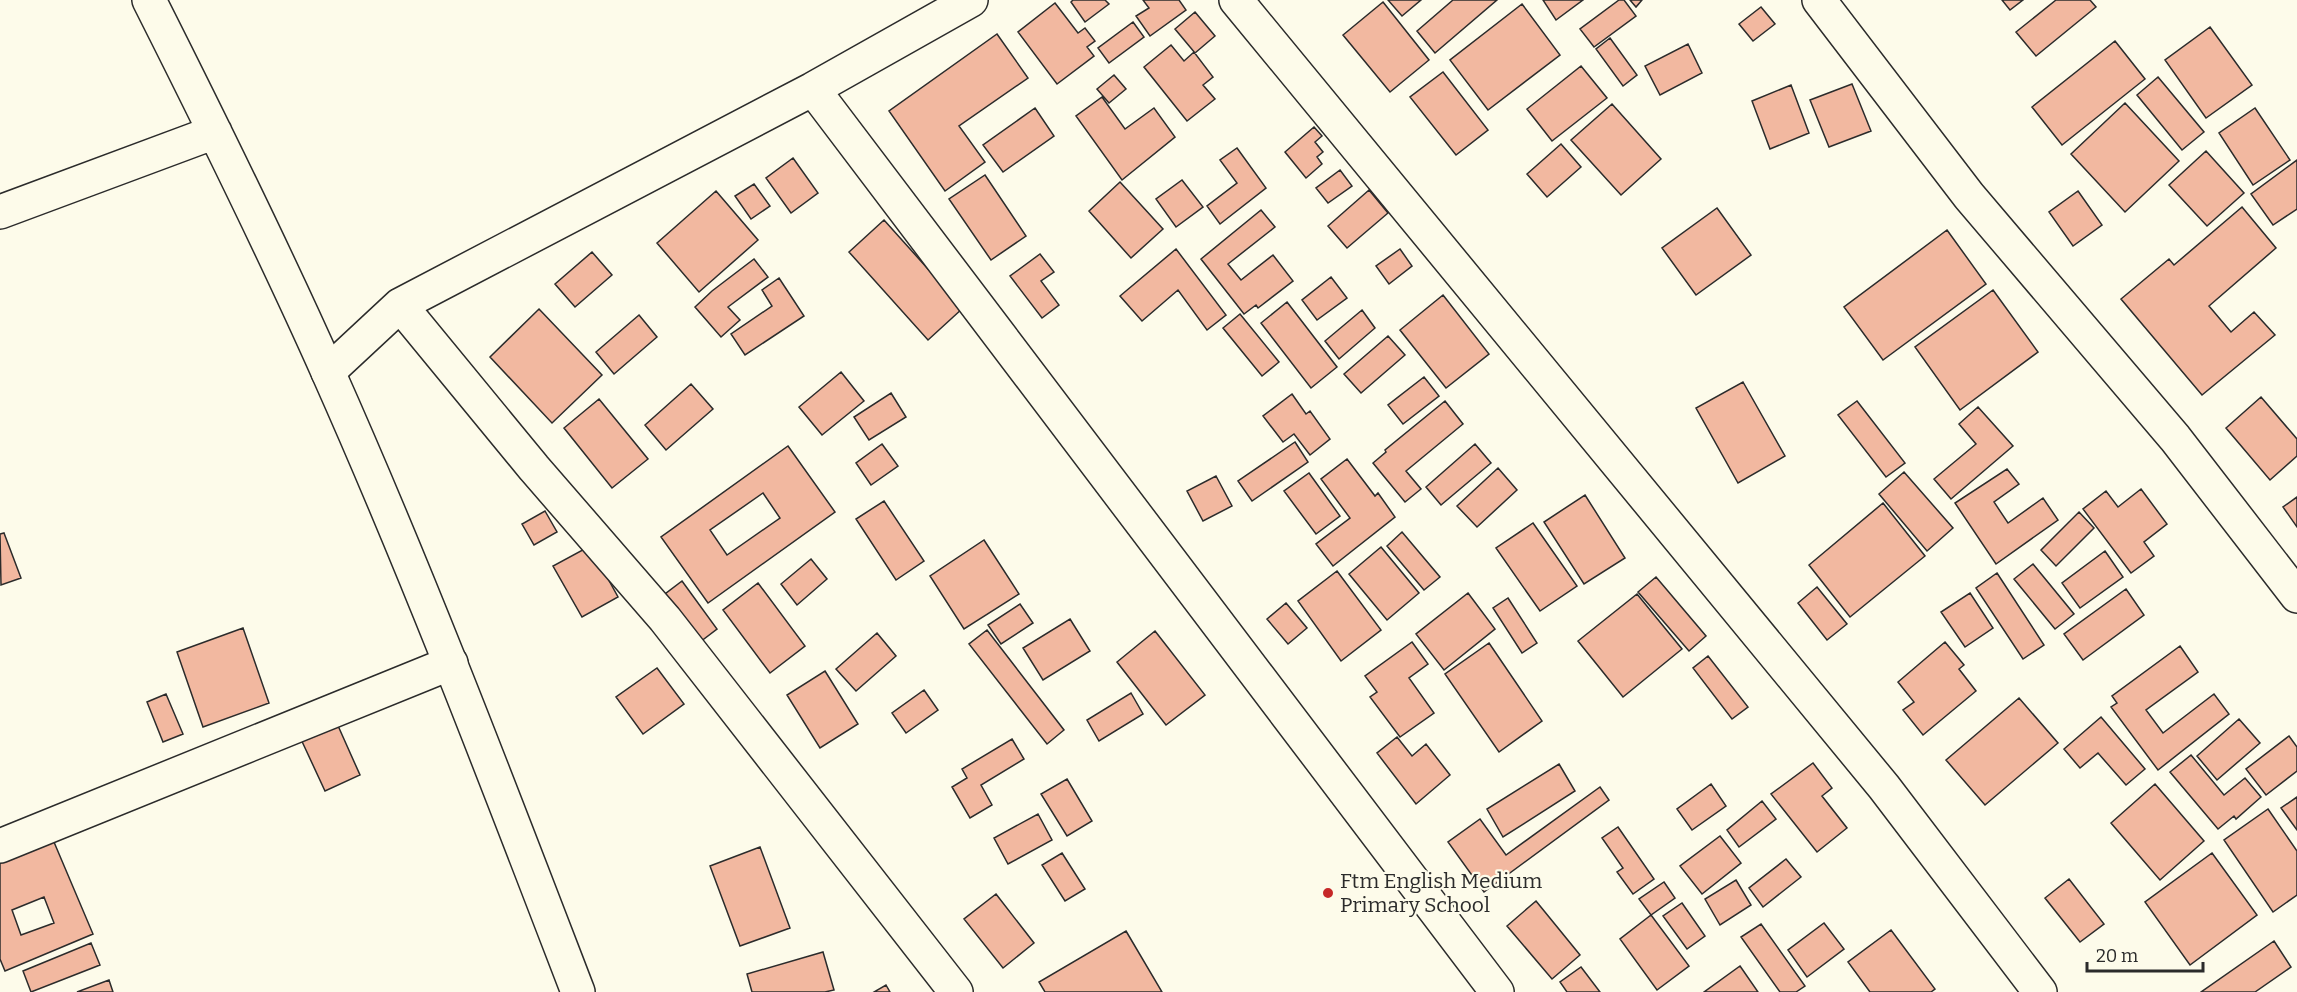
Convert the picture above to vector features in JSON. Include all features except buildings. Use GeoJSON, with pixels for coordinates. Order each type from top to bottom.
{"type":"FeatureCollection","features":[{"type":"Feature","properties":{"kind":"street"},"geometry":{"type":"LineString","coordinates":[[149,0],[215,132],[328,372],[451,663],[578,992]]}},
{"type":"Feature","properties":{"kind":"street"},"geometry":{"type":"LineString","coordinates":[[328,372],[400,305],[813,89],[971,0]]}},
{"type":"Feature","properties":{"kind":"street"},"geometry":{"type":"LineString","coordinates":[[1236,0],[1884,787],[2040,992]]}},
{"type":"Feature","properties":{"kind":"street"},"geometry":{"type":"LineString","coordinates":[[1820,0],[1969,196],[2175,438],[2297,596]]}},
{"type":"Feature","properties":{"kind":"street"},"geometry":{"type":"LineString","coordinates":[[813,89],[1497,992]]}},
{"type":"Feature","properties":{"kind":"street"},"geometry":{"type":"LineString","coordinates":[[0,212],[215,132]]}},
{"type":"Feature","properties":{"kind":"street"},"geometry":{"type":"LineString","coordinates":[[400,305],[534,468],[665,619],[956,992]]}},
{"type":"Feature","properties":{"kind":"street"},"geometry":{"type":"LineString","coordinates":[[0,846],[451,663]]}},
{"type":"Feature","properties":{"kind":"place","name":"Ftm English Medium Primary School"},"geometry":{"type":"Point","coordinates":[1328,893]}}]}
